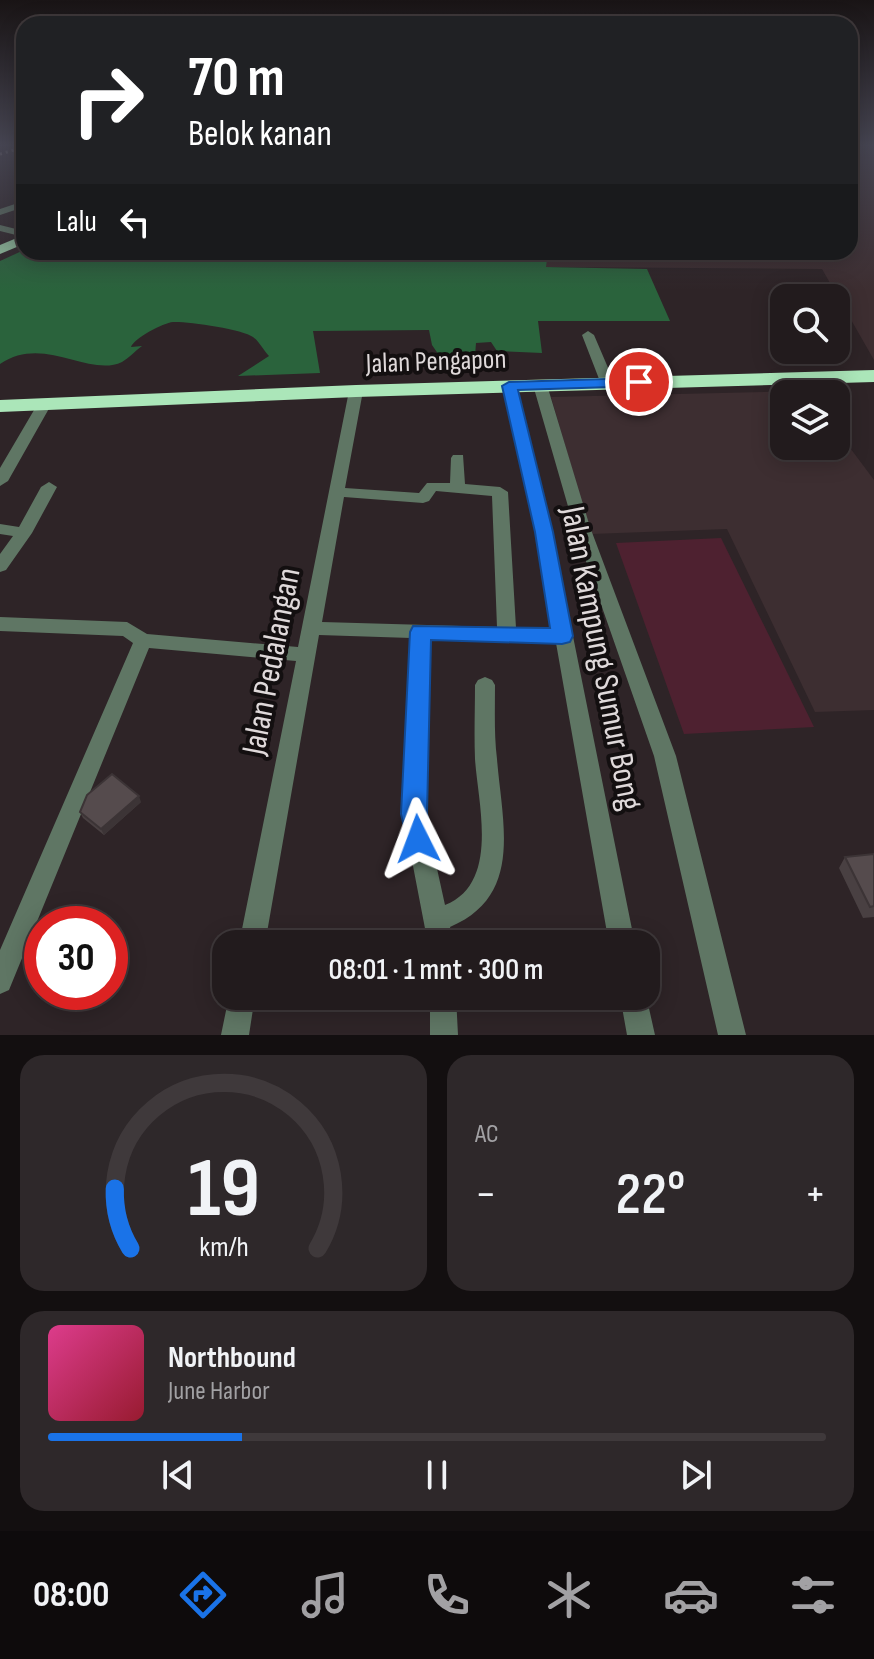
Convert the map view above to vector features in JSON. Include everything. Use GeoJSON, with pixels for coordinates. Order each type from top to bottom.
{"type":"FeatureCollection","features":[{"type":"Feature","properties":{"kind":"highway","name":"Jalan Pengapon"},"geometry":{"type":"LineString","coordinates":[[0,406],[356,391],[874,376]]}},
{"type":"Feature","properties":{"kind":"street"},"geometry":{"type":"LineString","coordinates":[[588,335],[608,384]]}},
{"type":"Feature","properties":{"kind":"street"},"geometry":{"type":"LineString","coordinates":[[540,385],[582,527],[665,756],[732,1035]]}},
{"type":"Feature","properties":{"kind":"street","name":"Jalan Kampung Sumur Bong"},"geometry":{"type":"LineString","coordinates":[[509,386],[544,532],[619,930]]}},
{"type":"Feature","properties":{"kind":"street","name":"Jalan Pedalangan"},"geometry":{"type":"LineString","coordinates":[[255,930],[356,391]]}},
{"type":"Feature","properties":{"kind":"street"},"geometry":{"type":"LineString","coordinates":[[0,481],[44,405]]}},
{"type":"Feature","properties":{"kind":"street"},"geometry":{"type":"LineString","coordinates":[[457,487],[458,458]]}},
{"type":"Feature","properties":{"kind":"street"},"geometry":{"type":"LineString","coordinates":[[339,492],[423,498],[430,486],[497,491],[501,494],[507,634]]}},
{"type":"Feature","properties":{"kind":"street"},"geometry":{"type":"LineString","coordinates":[[0,566],[24,533],[49,487]]}},
{"type":"Feature","properties":{"kind":"street"},"geometry":{"type":"LineString","coordinates":[[0,529],[24,533]]}},
{"type":"Feature","properties":{"kind":"street"},"geometry":{"type":"LineString","coordinates":[[2,628],[129,629],[143,641],[308,655]]}},
{"type":"Feature","properties":{"kind":"street"},"geometry":{"type":"LineString","coordinates":[[311,628],[562,636]]}},
{"type":"Feature","properties":{"kind":"street"},"geometry":{"type":"LineString","coordinates":[[421,632],[414,814],[439,930]]}},
{"type":"Feature","properties":{"kind":"street"},"geometry":{"type":"LineString","coordinates":[[0,981],[143,641]]}},
{"type":"Feature","properties":{"kind":"street"},"geometry":{"type":"LineString","coordinates":[[438,920],[459,914],[473,903],[489,875],[494,845],[486,757],[485,685]]}},
{"type":"Feature","properties":{"kind":"street"},"geometry":{"type":"LineString","coordinates":[[235,1035],[239,1010]]}},
{"type":"Feature","properties":{"kind":"street"},"geometry":{"type":"LineString","coordinates":[[443,1010],[444,1035]]}},
{"type":"Feature","properties":{"kind":"street"},"geometry":{"type":"LineString","coordinates":[[636,1010],[641,1035]]}},
{"type":"Feature","properties":{"kind":"shaded area"},"geometry":{"type":"Polygon","coordinates":[[[858,193],[874,193],[874,360],[850,318],[850,284],[831,284],[822,269],[545,267],[546,260],[858,260],[858,193]]]}},
{"type":"Feature","properties":{"kind":"shaded area"},"geometry":{"type":"Polygon","coordinates":[[[16,254],[16,260],[547,260],[546,267],[647,269],[670,321],[538,321],[542,353],[497,351],[491,342],[476,343],[475,356],[463,358],[462,364],[445,364],[432,345],[429,330],[313,331],[320,373],[238,376],[269,356],[255,339],[226,328],[173,322],[143,335],[131,347],[142,346],[122,362],[95,365],[33,353],[0,364],[0,261],[16,254]]]}},
{"type":"Feature","properties":{"kind":"shaded area"},"geometry":{"type":"Polygon","coordinates":[[[770,392],[770,460],[850,460],[850,448],[874,480],[874,710],[815,712],[727,529],[591,534],[551,397],[770,392]]]}},
{"type":"Feature","properties":{"kind":"shaded area"},"geometry":{"type":"Polygon","coordinates":[[[721,538],[814,727],[684,734],[616,543],[721,538]]]}},
{"type":"Feature","properties":{"kind":"building"},"geometry":{"type":"Polygon","coordinates":[[[112,774],[139,796],[101,829],[80,812],[87,795],[112,774]]]}},
{"type":"Feature","properties":{"kind":"building"},"geometry":{"type":"Polygon","coordinates":[[[874,854],[874,906],[870,907],[845,857],[874,854]]]}},
{"type":"Feature","properties":{"kind":"route"},"geometry":{"type":"LineString","coordinates":[[418,839],[414,814],[421,632],[562,636],[544,532],[509,386],[639,382]]}}]}
